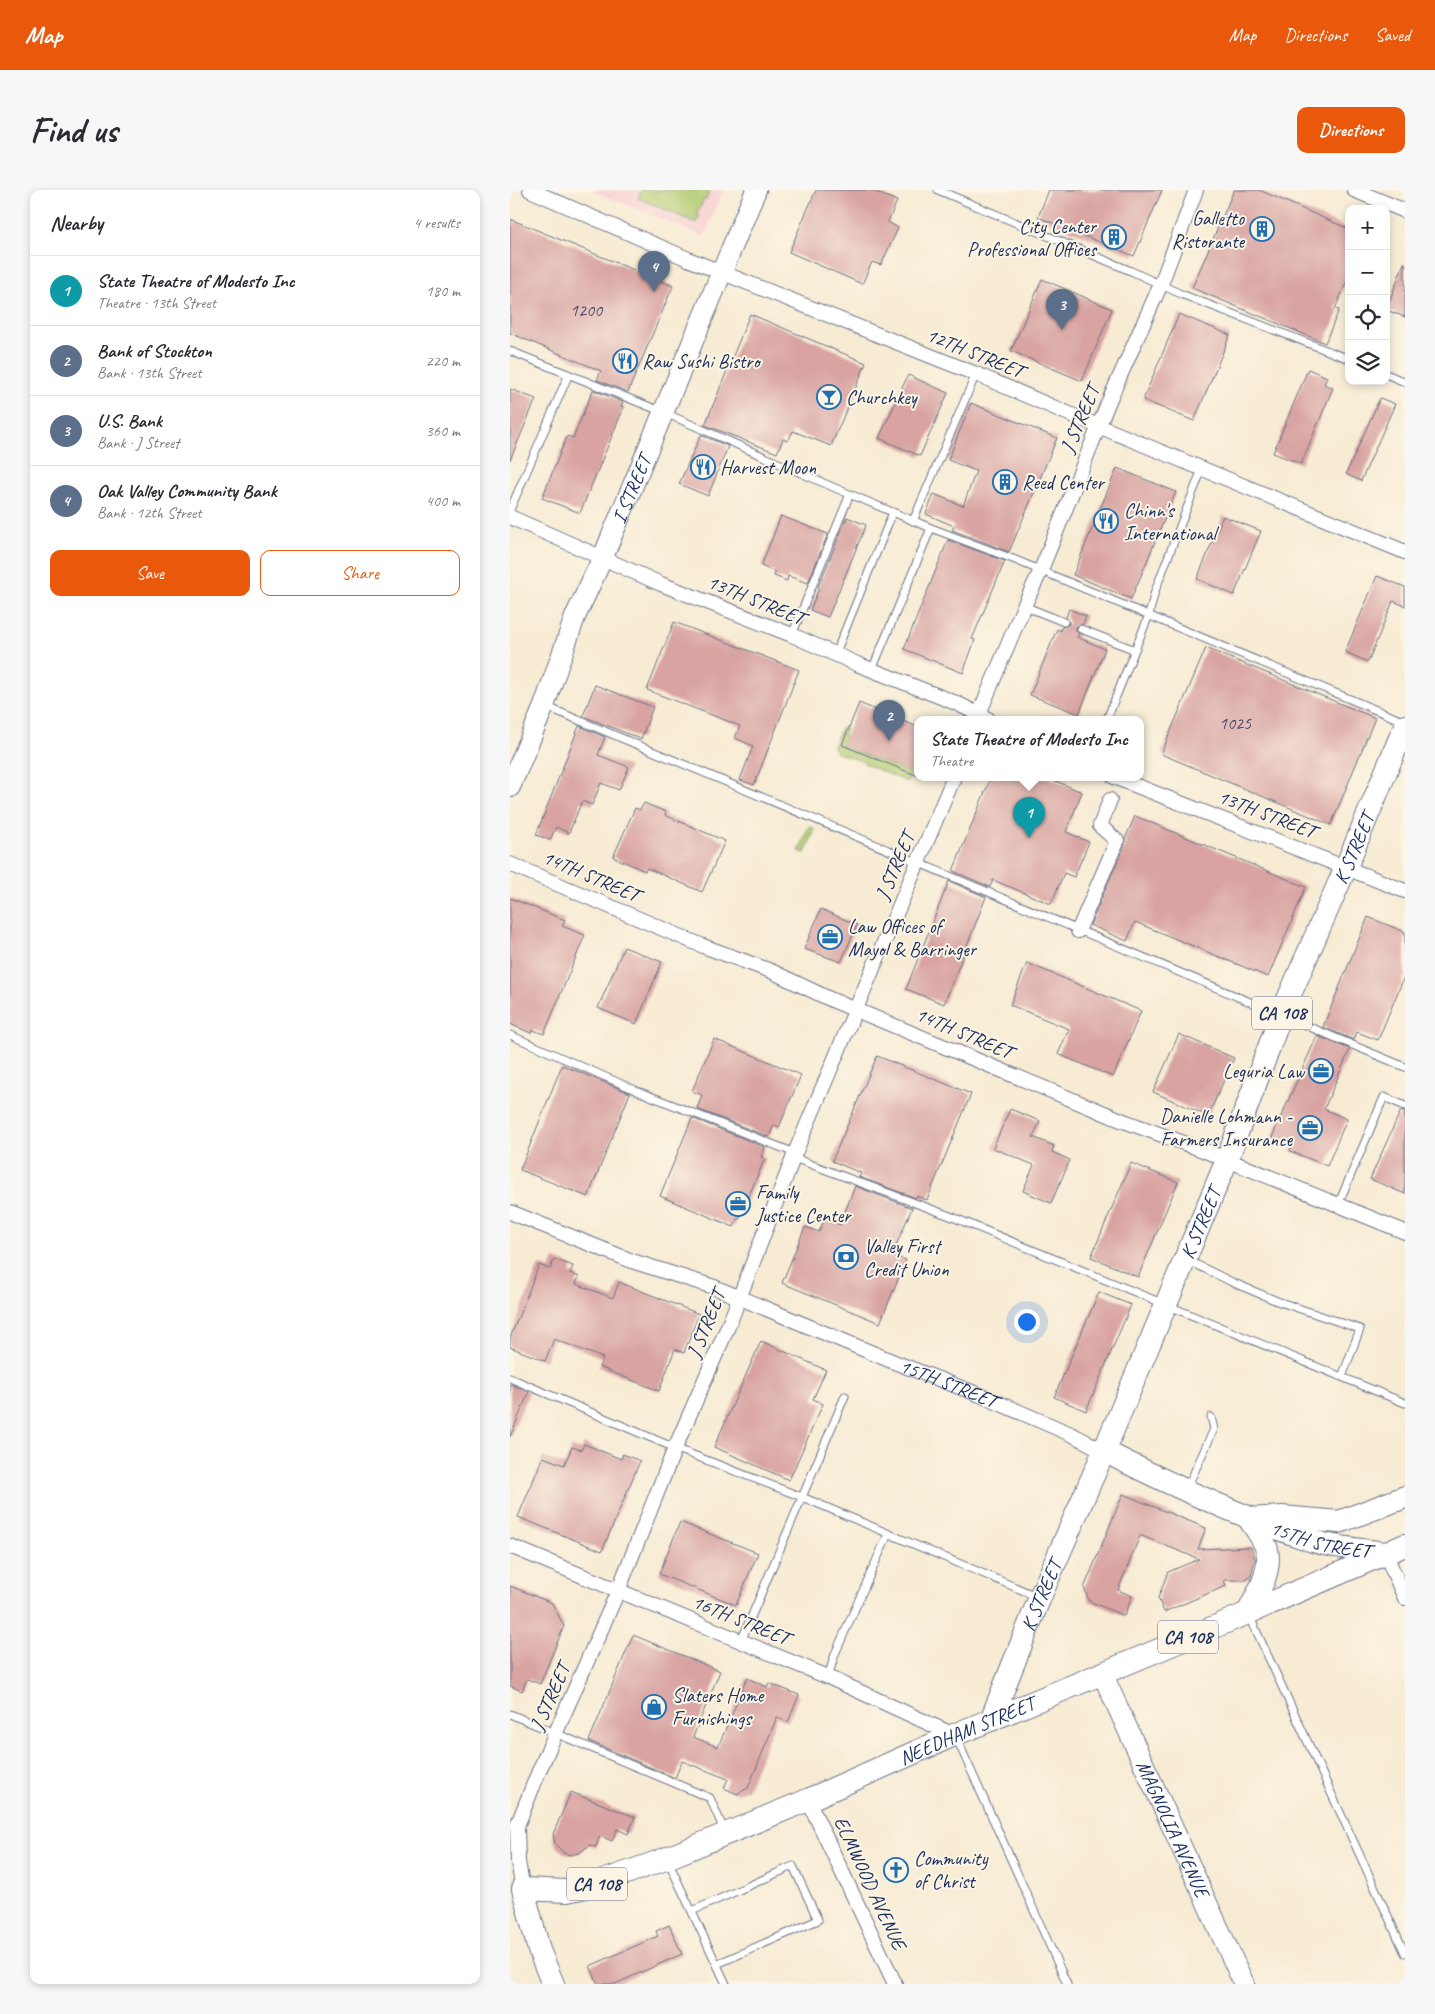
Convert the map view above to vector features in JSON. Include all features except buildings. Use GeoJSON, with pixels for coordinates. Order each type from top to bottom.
{"type":"FeatureCollection","features":[{"type":"Feature","properties":{"kind":"main road","name":"K STREET"},"geometry":{"type":"LineString","coordinates":[[991,1720],[1040,1597],[1227,1160],[1281,1015],[1346,867],[1405,724]]}},
{"type":"Feature","properties":{"kind":"main road","name":"15TH STREET"},"geometry":{"type":"LineString","coordinates":[[1104,1451],[1185,1491],[1249,1519],[1312,1541],[1395,1549]]}},
{"type":"Feature","properties":{"kind":"main road"},"geometry":{"type":"LineString","coordinates":[[1248,1613],[1266,1574],[1268,1562],[1266,1548],[1249,1519],[1282,1517],[1339,1522],[1405,1498]]}},
{"type":"Feature","properties":{"kind":"main road","name":"NEEDHAM STREET"},"geometry":{"type":"LineString","coordinates":[[514,1887],[567,1891],[586,1888],[667,1858],[808,1800],[954,1734],[1248,1613],[1395,1549]]}},
{"type":"Feature","properties":{"kind":"main road"},"geometry":{"type":"LineString","coordinates":[[514,1887],[553,1984]]}},
{"type":"Feature","properties":{"kind":"street","name":"12TH STREET"},"geometry":{"type":"LineString","coordinates":[[530,190],[721,272],[976,374],[1405,552]]}},
{"type":"Feature","properties":{"kind":"street","name":"I STREET"},"geometry":{"type":"LineString","coordinates":[[510,787],[544,706],[576,617],[603,557],[756,190]]}},
{"type":"Feature","properties":{"kind":"street","name":"J STREET"},"geometry":{"type":"LineString","coordinates":[[983,716],[1024,606],[1161,284],[1196,190]]}},
{"type":"Feature","properties":{"kind":"street"},"geometry":{"type":"LineString","coordinates":[[1354,190],[1405,211]]}},
{"type":"Feature","properties":{"kind":"street","name":"13TH STREET"},"geometry":{"type":"LineString","coordinates":[[510,517],[661,584],[792,635],[835,655],[956,703],[979,716]]}},
{"type":"Feature","properties":{"kind":"street","name":"J STREET"},"geometry":{"type":"LineString","coordinates":[[514,1887],[518,1862],[518,1826],[618,1591],[675,1448],[739,1298],[794,1156],[952,781]]}},
{"type":"Feature","properties":{"kind":"street","name":"13TH STREET"},"geometry":{"type":"LineString","coordinates":[[1124,781],[1405,891]]}},
{"type":"Feature","properties":{"kind":"street"},"geometry":{"type":"LineString","coordinates":[[1078,931],[1117,841],[1100,826],[1110,800]]}},
{"type":"Feature","properties":{"kind":"street","name":"14TH STREET"},"geometry":{"type":"LineString","coordinates":[[510,864],[694,942],[770,971],[856,1010],[1120,1120],[1227,1160],[1405,1232]]}},
{"type":"Feature","properties":{"kind":"street","name":"15TH STREET"},"geometry":{"type":"LineString","coordinates":[[510,1212],[632,1262],[714,1287],[894,1362],[980,1394],[1073,1435],[1104,1451]]}},
{"type":"Feature","properties":{"kind":"street","name":"16TH STREET"},"geometry":{"type":"LineString","coordinates":[[510,1546],[828,1677],[954,1734]]}},
{"type":"Feature","properties":{"kind":"street"},"geometry":{"type":"LineString","coordinates":[[1395,1549],[1405,1598]]}},
{"type":"Feature","properties":{"kind":"street","name":"MAGNOLIA AVENUE"},"geometry":{"type":"LineString","coordinates":[[1102,1673],[1244,1984]]}},
{"type":"Feature","properties":{"kind":"street","name":"ELMWOOD AVENUE"},"geometry":{"type":"LineString","coordinates":[[808,1800],[895,1984]]}},
{"type":"Feature","properties":{"kind":"lane"},"geometry":{"type":"LineString","coordinates":[[938,190],[1215,308],[1345,358]]}},
{"type":"Feature","properties":{"kind":"lane"},"geometry":{"type":"LineString","coordinates":[[510,351],[568,376],[663,412],[930,528],[1040,570],[1405,724]]}},
{"type":"Feature","properties":{"kind":"lane"},"geometry":{"type":"LineString","coordinates":[[913,520],[976,374]]}},
{"type":"Feature","properties":{"kind":"lane"},"geometry":{"type":"LineString","coordinates":[[510,510],[568,376]]}},
{"type":"Feature","properties":{"kind":"lane"},"geometry":{"type":"LineString","coordinates":[[1390,376],[1405,382]]}},
{"type":"Feature","properties":{"kind":"lane"},"geometry":{"type":"LineString","coordinates":[[1108,716],[1149,615],[1155,591],[1202,469]]}},
{"type":"Feature","properties":{"kind":"lane"},"geometry":{"type":"LineString","coordinates":[[792,635],[850,494]]}},
{"type":"Feature","properties":{"kind":"lane"},"geometry":{"type":"LineString","coordinates":[[835,655],[892,512]]}},
{"type":"Feature","properties":{"kind":"lane"},"geometry":{"type":"LineString","coordinates":[[872,670],[930,528]]}},
{"type":"Feature","properties":{"kind":"lane"},"geometry":{"type":"LineString","coordinates":[[1024,606],[1064,622]]}},
{"type":"Feature","properties":{"kind":"lane"},"geometry":{"type":"LineString","coordinates":[[1081,629],[1135,650]]}},
{"type":"Feature","properties":{"kind":"lane"},"geometry":{"type":"LineString","coordinates":[[544,706],[1405,1067]]}},
{"type":"Feature","properties":{"kind":"lane"},"geometry":{"type":"LineString","coordinates":[[510,1035],[794,1156],[950,1216],[1405,1403]]}},
{"type":"Feature","properties":{"kind":"lane"},"geometry":{"type":"LineString","coordinates":[[1338,1205],[1384,1097],[1405,1106]]}},
{"type":"Feature","properties":{"kind":"lane"},"geometry":{"type":"LineString","coordinates":[[1185,1259],[1277,1301],[1360,1328],[1342,1377]]}},
{"type":"Feature","properties":{"kind":"lane"},"geometry":{"type":"LineString","coordinates":[[510,1378],[675,1448],[802,1497],[1040,1597]]}},
{"type":"Feature","properties":{"kind":"lane"},"geometry":{"type":"LineString","coordinates":[[741,1641],[845,1396]]}},
{"type":"Feature","properties":{"kind":"lane"},"geometry":{"type":"LineString","coordinates":[[1185,1491],[1214,1429],[1211,1417]]}},
{"type":"Feature","properties":{"kind":"lane"},"geometry":{"type":"LineString","coordinates":[[828,1677],[835,1654],[888,1534]]}},
{"type":"Feature","properties":{"kind":"lane"},"geometry":{"type":"LineString","coordinates":[[1248,1613],[1405,1952]]}},
{"type":"Feature","properties":{"kind":"lane"},"geometry":{"type":"LineString","coordinates":[[510,1714],[710,1798],[726,1834]]}},
{"type":"Feature","properties":{"kind":"lane"},"geometry":{"type":"LineString","coordinates":[[954,1734],[1067,1984]]}},
{"type":"Feature","properties":{"kind":"lane"},"geometry":{"type":"LineString","coordinates":[[667,1858],[726,1984]]}},
{"type":"Feature","properties":{"kind":"lane"},"geometry":{"type":"LineString","coordinates":[[692,1911],[793,1866],[818,1920],[717,1964]]}},
{"type":"Feature","properties":{"kind":"shaded area"},"geometry":{"type":"Polygon","coordinates":[[[591,190],[723,190],[705,234],[702,236],[591,190]]]}},
{"type":"Feature","properties":{"kind":"green space"},"geometry":{"type":"Polygon","coordinates":[[[642,190],[710,190],[697,214],[699,216],[696,223],[638,198],[642,190]]]}},
{"type":"Feature","properties":{"kind":"green space"},"geometry":{"type":"Polygon","coordinates":[[[844,727],[846,728],[843,735],[846,736],[842,746],[911,773],[909,780],[907,782],[864,762],[835,752],[833,746],[841,728],[843,729],[844,727]]]}},
{"type":"Feature","properties":{"kind":"green space"},"geometry":{"type":"Polygon","coordinates":[[[809,826],[815,829],[805,853],[799,851],[809,826]]]}},
{"type":"Feature","properties":{"kind":"place","name":"Galletto Ristorante"},"geometry":{"type":"Point","coordinates":[1262,229]}},
{"type":"Feature","properties":{"kind":"place","name":"City Center Professional Offices"},"geometry":{"type":"Point","coordinates":[1114,237]}},
{"type":"Feature","properties":{"kind":"place","name":"Oak Valley Community Bank"},"geometry":{"type":"Point","coordinates":[654,292]}},
{"type":"Feature","properties":{"kind":"place","name":"U.S. Bank"},"geometry":{"type":"Point","coordinates":[1062,330]}},
{"type":"Feature","properties":{"kind":"place","name":"Raw Sushi Bistro"},"geometry":{"type":"Point","coordinates":[625,361]}},
{"type":"Feature","properties":{"kind":"place","name":"Churchkey"},"geometry":{"type":"Point","coordinates":[829,397]}},
{"type":"Feature","properties":{"kind":"place","name":"Harvest Moon"},"geometry":{"type":"Point","coordinates":[703,467]}},
{"type":"Feature","properties":{"kind":"place","name":"Reed Center"},"geometry":{"type":"Point","coordinates":[1005,482]}},
{"type":"Feature","properties":{"kind":"place","name":"Chinn's International"},"geometry":{"type":"Point","coordinates":[1106,521]}},
{"type":"Feature","properties":{"kind":"place","name":"Bank of Stockton"},"geometry":{"type":"Point","coordinates":[889,741]}},
{"type":"Feature","properties":{"kind":"place","name":"State Theatre of Modesto Inc"},"geometry":{"type":"Point","coordinates":[1029,838]}},
{"type":"Feature","properties":{"kind":"place","name":"Law Offices of Mayol & Barringer"},"geometry":{"type":"Point","coordinates":[830,937]}},
{"type":"Feature","properties":{"kind":"place","name":"Leguria Law"},"geometry":{"type":"Point","coordinates":[1321,1071]}},
{"type":"Feature","properties":{"kind":"place","name":"Danielle Lohmann - Farmers Insurance"},"geometry":{"type":"Point","coordinates":[1310,1128]}},
{"type":"Feature","properties":{"kind":"place","name":"Family Justice Center"},"geometry":{"type":"Point","coordinates":[738,1204]}},
{"type":"Feature","properties":{"kind":"place","name":"Valley First Credit Union"},"geometry":{"type":"Point","coordinates":[846,1257]}},
{"type":"Feature","properties":{"kind":"place","name":"Slaters Home Furnishings"},"geometry":{"type":"Point","coordinates":[654,1707]}},
{"type":"Feature","properties":{"kind":"place","name":"Community of Christ"},"geometry":{"type":"Point","coordinates":[896,1870]}}]}
